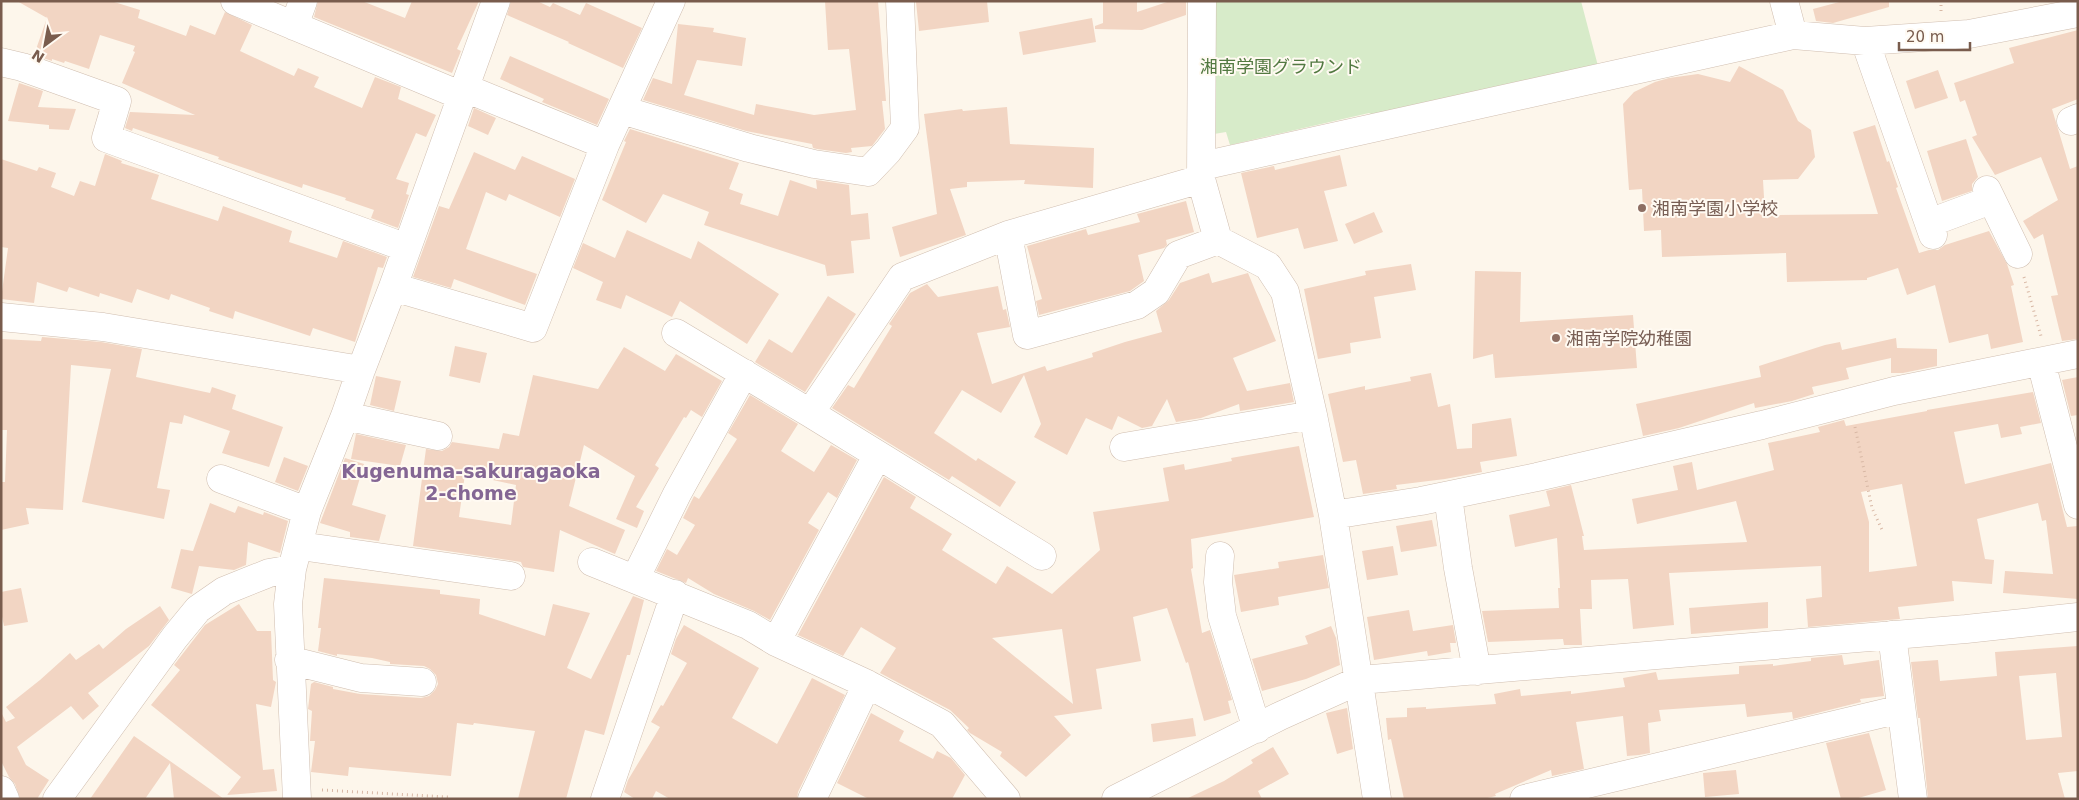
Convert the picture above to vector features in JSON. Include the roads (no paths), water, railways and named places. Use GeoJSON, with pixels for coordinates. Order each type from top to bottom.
{"type":"FeatureCollection","features":[{"type":"Feature","properties":{"kind":"street"},"geometry":{"type":"LineString","coordinates":[[235,1],[299,13],[464,92],[605,145]]}},
{"type":"Feature","properties":{"kind":"street"},"geometry":{"type":"LineString","coordinates":[[296,794],[288,604],[307,512],[393,287],[496,1]]}},
{"type":"Feature","properties":{"kind":"street"},"geometry":{"type":"LineString","coordinates":[[393,287],[533,328],[605,145],[671,1]]}},
{"type":"Feature","properties":{"kind":"street"},"geometry":{"type":"LineString","coordinates":[[622,110],[749,148],[814,164],[868,172],[888,151],[905,128],[900,1]]}},
{"type":"Feature","properties":{"kind":"street"},"geometry":{"type":"LineString","coordinates":[[1202,1],[1202,172],[1218,240]]}},
{"type":"Feature","properties":{"kind":"street"},"geometry":{"type":"LineString","coordinates":[[1784,1],[1794,35]]}},
{"type":"Feature","properties":{"kind":"street"},"geometry":{"type":"LineString","coordinates":[[810,413],[902,277],[1008,235],[1202,172],[1794,35],[1865,41],[1969,34],[2078,13]]}},
{"type":"Feature","properties":{"kind":"street"},"geometry":{"type":"LineString","coordinates":[[1865,41],[1931,229],[1989,195],[2018,254]]}},
{"type":"Feature","properties":{"kind":"street"},"geometry":{"type":"LineString","coordinates":[[1,62],[22,67],[117,101],[106,138],[407,248]]}},
{"type":"Feature","properties":{"kind":"street"},"geometry":{"type":"LineString","coordinates":[[1008,235],[1027,334],[1137,305],[1156,292],[1178,255],[1218,240],[1268,266],[1284,292],[1313,415],[1333,515],[1360,680],[1376,799]]}},
{"type":"Feature","properties":{"kind":"street"},"geometry":{"type":"LineString","coordinates":[[1,317],[103,327],[361,370]]}},
{"type":"Feature","properties":{"kind":"street"},"geometry":{"type":"LineString","coordinates":[[676,333],[1042,556]]}},
{"type":"Feature","properties":{"kind":"street"},"geometry":{"type":"LineString","coordinates":[[1333,515],[1448,496],[1537,477],[1762,425],[1894,391],[2078,354]]}},
{"type":"Feature","properties":{"kind":"street"},"geometry":{"type":"LineString","coordinates":[[2044,361],[2078,505]]}},
{"type":"Feature","properties":{"kind":"street"},"geometry":{"type":"LineString","coordinates":[[635,579],[677,494],[744,373]]}},
{"type":"Feature","properties":{"kind":"street"},"geometry":{"type":"LineString","coordinates":[[1124,447],[1313,415]]}},
{"type":"Feature","properties":{"kind":"street"},"geometry":{"type":"LineString","coordinates":[[345,416],[438,436]]}},
{"type":"Feature","properties":{"kind":"street"},"geometry":{"type":"LineString","coordinates":[[776,642],[877,456]]}},
{"type":"Feature","properties":{"kind":"street"},"geometry":{"type":"LineString","coordinates":[[221,479],[307,512]]}},
{"type":"Feature","properties":{"kind":"street"},"geometry":{"type":"LineString","coordinates":[[1448,496],[1477,671]]}},
{"type":"Feature","properties":{"kind":"street"},"geometry":{"type":"LineString","coordinates":[[1220,556],[1218,582],[1222,616],[1257,728]]}},
{"type":"Feature","properties":{"kind":"street"},"geometry":{"type":"LineString","coordinates":[[58,799],[169,644],[198,609],[224,591],[269,573],[296,558],[511,576]]}},
{"type":"Feature","properties":{"kind":"street"},"geometry":{"type":"LineString","coordinates":[[592,562],[748,625],[776,642],[866,684],[942,724],[1006,799]]}},
{"type":"Feature","properties":{"kind":"street"},"geometry":{"type":"LineString","coordinates":[[605,799],[674,594]]}},
{"type":"Feature","properties":{"kind":"street"},"geometry":{"type":"LineString","coordinates":[[1116,799],[1257,728],[1360,680],[1892,635],[2078,617]]}},
{"type":"Feature","properties":{"kind":"street"},"geometry":{"type":"LineString","coordinates":[[1892,635],[1913,799]]}},
{"type":"Feature","properties":{"kind":"street"},"geometry":{"type":"LineString","coordinates":[[289,660],[361,678],[422,682]]}},
{"type":"Feature","properties":{"kind":"street"},"geometry":{"type":"LineString","coordinates":[[812,799],[866,684]]}},
{"type":"Feature","properties":{"kind":"street"},"geometry":{"type":"LineString","coordinates":[[1524,799],[1901,709]]}},
{"type":"Feature","properties":{"kind":"street"},"geometry":{"type":"LineString","coordinates":[[1,790],[5,799]]}},
{"type":"Feature","properties":{"kind":"place","name":"湘南学園小学校"},"geometry":{"type":"Point","coordinates":[1642,208]}},
{"type":"Feature","properties":{"kind":"place","name":"湘南学院幼稚園"},"geometry":{"type":"Point","coordinates":[1556,338]}},
{"type":"Feature","properties":{"kind":"district","name":"Kugenuma-sakuragaoka 2-chome"},"geometry":{"type":"Point","coordinates":[471,482]}},
{"type":"Feature","properties":{"kind":"park label","name":"湘南学園グラウンド"},"geometry":{"type":"Point","coordinates":[1281,66]}}]}
